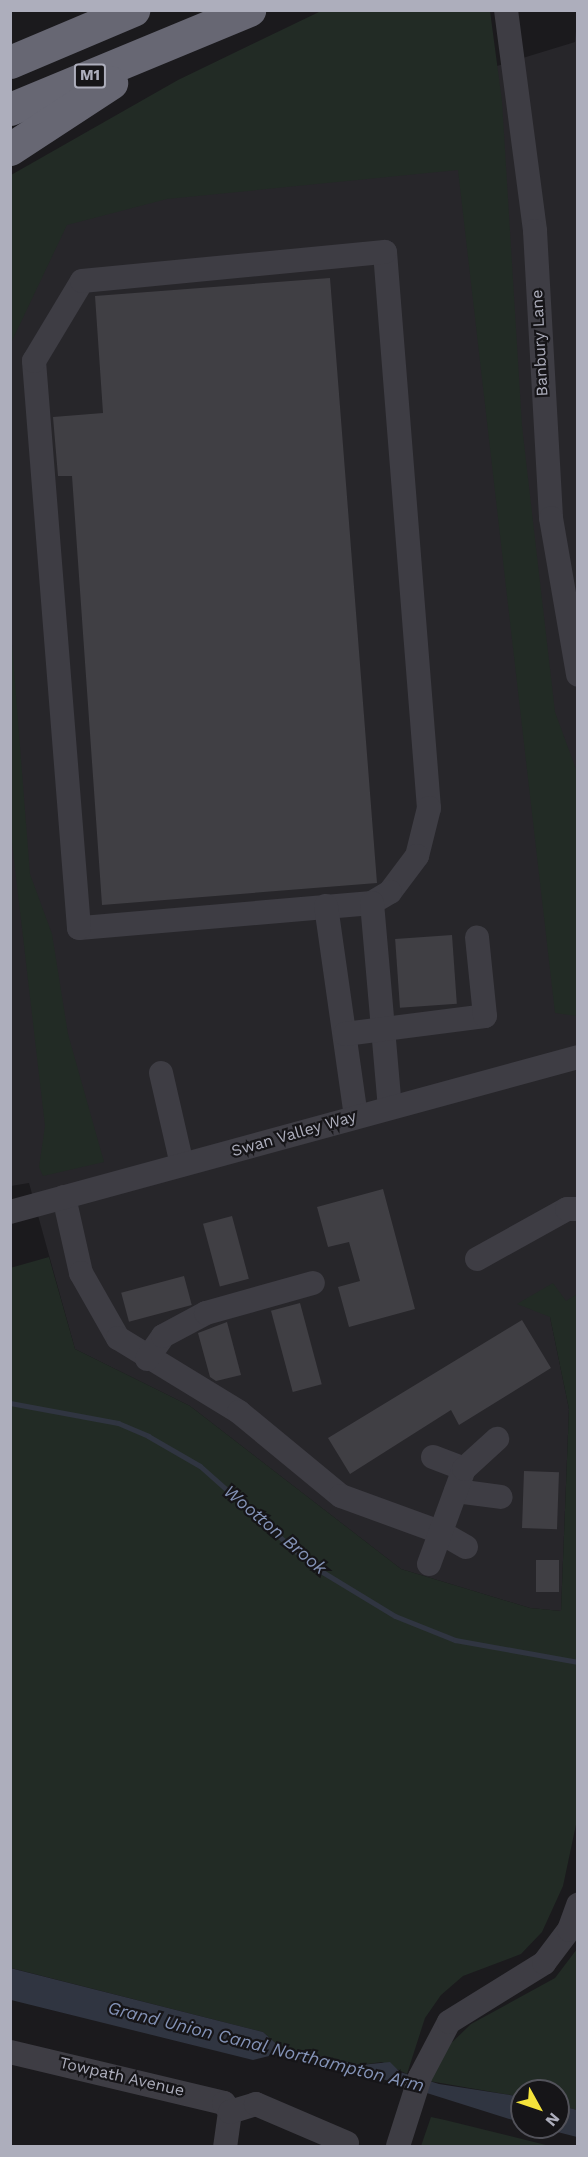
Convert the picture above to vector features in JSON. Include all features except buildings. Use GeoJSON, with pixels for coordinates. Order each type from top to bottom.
{"type":"FeatureCollection","features":[{"type":"Feature","properties":{"kind":"highway"},"geometry":{"type":"LineString","coordinates":[[10,37],[75,10]]}},
{"type":"Feature","properties":{"kind":"highway"},"geometry":{"type":"LineString","coordinates":[[10,62],[133,10]]}},
{"type":"Feature","properties":{"kind":"highway","name":"M1"},"geometry":{"type":"LineString","coordinates":[[10,109],[249,10]]}},
{"type":"Feature","properties":{"kind":"highway"},"geometry":{"type":"LineString","coordinates":[[10,149],[170,43]]}},
{"type":"Feature","properties":{"kind":"street","name":"Banbury Lane"},"geometry":{"type":"LineString","coordinates":[[506,10],[535,231],[550,518],[578,675]]}},
{"type":"Feature","properties":{"kind":"street"},"geometry":{"type":"LineString","coordinates":[[385,252],[429,808],[417,856],[390,892],[372,903],[326,906],[79,928],[34,361],[82,281],[385,252]]}},
{"type":"Feature","properties":{"kind":"street"},"geometry":{"type":"LineString","coordinates":[[372,903],[390,1107]]}},
{"type":"Feature","properties":{"kind":"street"},"geometry":{"type":"LineString","coordinates":[[326,906],[356,1116]]}},
{"type":"Feature","properties":{"kind":"street"},"geometry":{"type":"LineString","coordinates":[[345,1034],[485,1016],[477,937]]}},
{"type":"Feature","properties":{"kind":"street","name":"Swan Valley Way"},"geometry":{"type":"LineString","coordinates":[[10,1212],[578,1057]]}},
{"type":"Feature","properties":{"kind":"street"},"geometry":{"type":"LineString","coordinates":[[160,1073],[183,1165]]}},
{"type":"Feature","properties":{"kind":"street"},"geometry":{"type":"LineString","coordinates":[[64,1197],[81,1273],[103,1319],[147,1359],[239,1412],[341,1496],[441,1532],[466,1547]]}},
{"type":"Feature","properties":{"kind":"street"},"geometry":{"type":"LineString","coordinates":[[477,1259],[567,1209],[578,1209]]}},
{"type":"Feature","properties":{"kind":"street"},"geometry":{"type":"LineString","coordinates":[[147,1359],[163,1336],[206,1313],[314,1283]]}},
{"type":"Feature","properties":{"kind":"street"},"geometry":{"type":"LineString","coordinates":[[429,1564],[464,1469],[497,1439]]}},
{"type":"Feature","properties":{"kind":"street"},"geometry":{"type":"LineString","coordinates":[[433,1457],[464,1469]]}},
{"type":"Feature","properties":{"kind":"street"},"geometry":{"type":"LineString","coordinates":[[456,1491],[501,1497]]}},
{"type":"Feature","properties":{"kind":"street"},"geometry":{"type":"LineString","coordinates":[[398,2146],[420,2077],[449,2022],[538,1968],[562,1941],[578,1905]]}},
{"type":"Feature","properties":{"kind":"street","name":"Towpath Avenue"},"geometry":{"type":"LineString","coordinates":[[10,2052],[210,2097],[230,2112]]}},
{"type":"Feature","properties":{"kind":"street"},"geometry":{"type":"LineString","coordinates":[[225,2146],[230,2112],[256,2104],[346,2143]]}},
{"type":"Feature","properties":{"kind":"shaded area"},"geometry":{"type":"Polygon","coordinates":[[[321,11],[490,11],[502,101],[522,426],[555,712],[577,772],[577,1016],[555,1013],[458,170],[167,199],[67,225],[11,343],[11,175],[178,80],[321,11]]]}},
{"type":"Feature","properties":{"kind":"shaded area"},"geometry":{"type":"Polygon","coordinates":[[[577,19],[578,1294],[550,1317],[569,1409],[561,1611],[530,1608],[401,1569],[190,1406],[75,1349],[29,1183],[11,1186],[11,225],[42,205],[575,42],[577,19]]]}},
{"type":"Feature","properties":{"kind":"shaded area"},"geometry":{"type":"Polygon","coordinates":[[[11,632],[30,874],[52,934],[68,1034],[104,1162],[43,1176],[39,1167],[45,1126],[11,834],[11,632]]]}},
{"type":"Feature","properties":{"kind":"shaded area"},"geometry":{"type":"Polygon","coordinates":[[[49,1257],[75,1349],[190,1406],[401,1569],[530,1608],[561,1611],[569,1409],[550,1317],[517,1304],[553,1283],[566,1301],[577,1294],[577,1820],[563,1886],[542,1932],[521,1954],[463,1976],[441,1995],[425,2018],[407,2074],[382,2062],[361,2065],[281,2048],[263,2032],[11,1968],[10,1268],[49,1257]]]}},
{"type":"Feature","properties":{"kind":"shaded area"},"geometry":{"type":"Polygon","coordinates":[[[577,1949],[577,2110],[570,2108],[570,2079],[510,2079],[510,2095],[429,2081],[445,2049],[471,2024],[555,1978],[577,1949]]]}},
{"type":"Feature","properties":{"kind":"shaded area"},"geometry":{"type":"Polygon","coordinates":[[[431,2117],[510,2136],[510,2139],[522,2139],[550,2146],[421,2146],[431,2117]]]}},
{"type":"Feature","properties":{"kind":"water","name":"Grand Union Canal Northampton Arm"},"geometry":{"type":"Polygon","coordinates":[[[10,1968],[263,2032],[281,2048],[361,2065],[390,2062],[400,2072],[439,2084],[510,2095],[510,2119],[357,2071],[277,2054],[253,2060],[11,2000],[10,1968]]]}},
{"type":"Feature","properties":{"kind":"water"},"geometry":{"type":"Polygon","coordinates":[[[570,2108],[577,2110],[577,2137],[570,2135],[570,2108]]]}},
{"type":"Feature","properties":{"kind":"waterway","name":"Wootton Brook"},"geometry":{"type":"LineString","coordinates":[[10,1403],[118,1423],[148,1436],[200,1466],[311,1565],[395,1616],[455,1640],[578,1662]]}}]}
